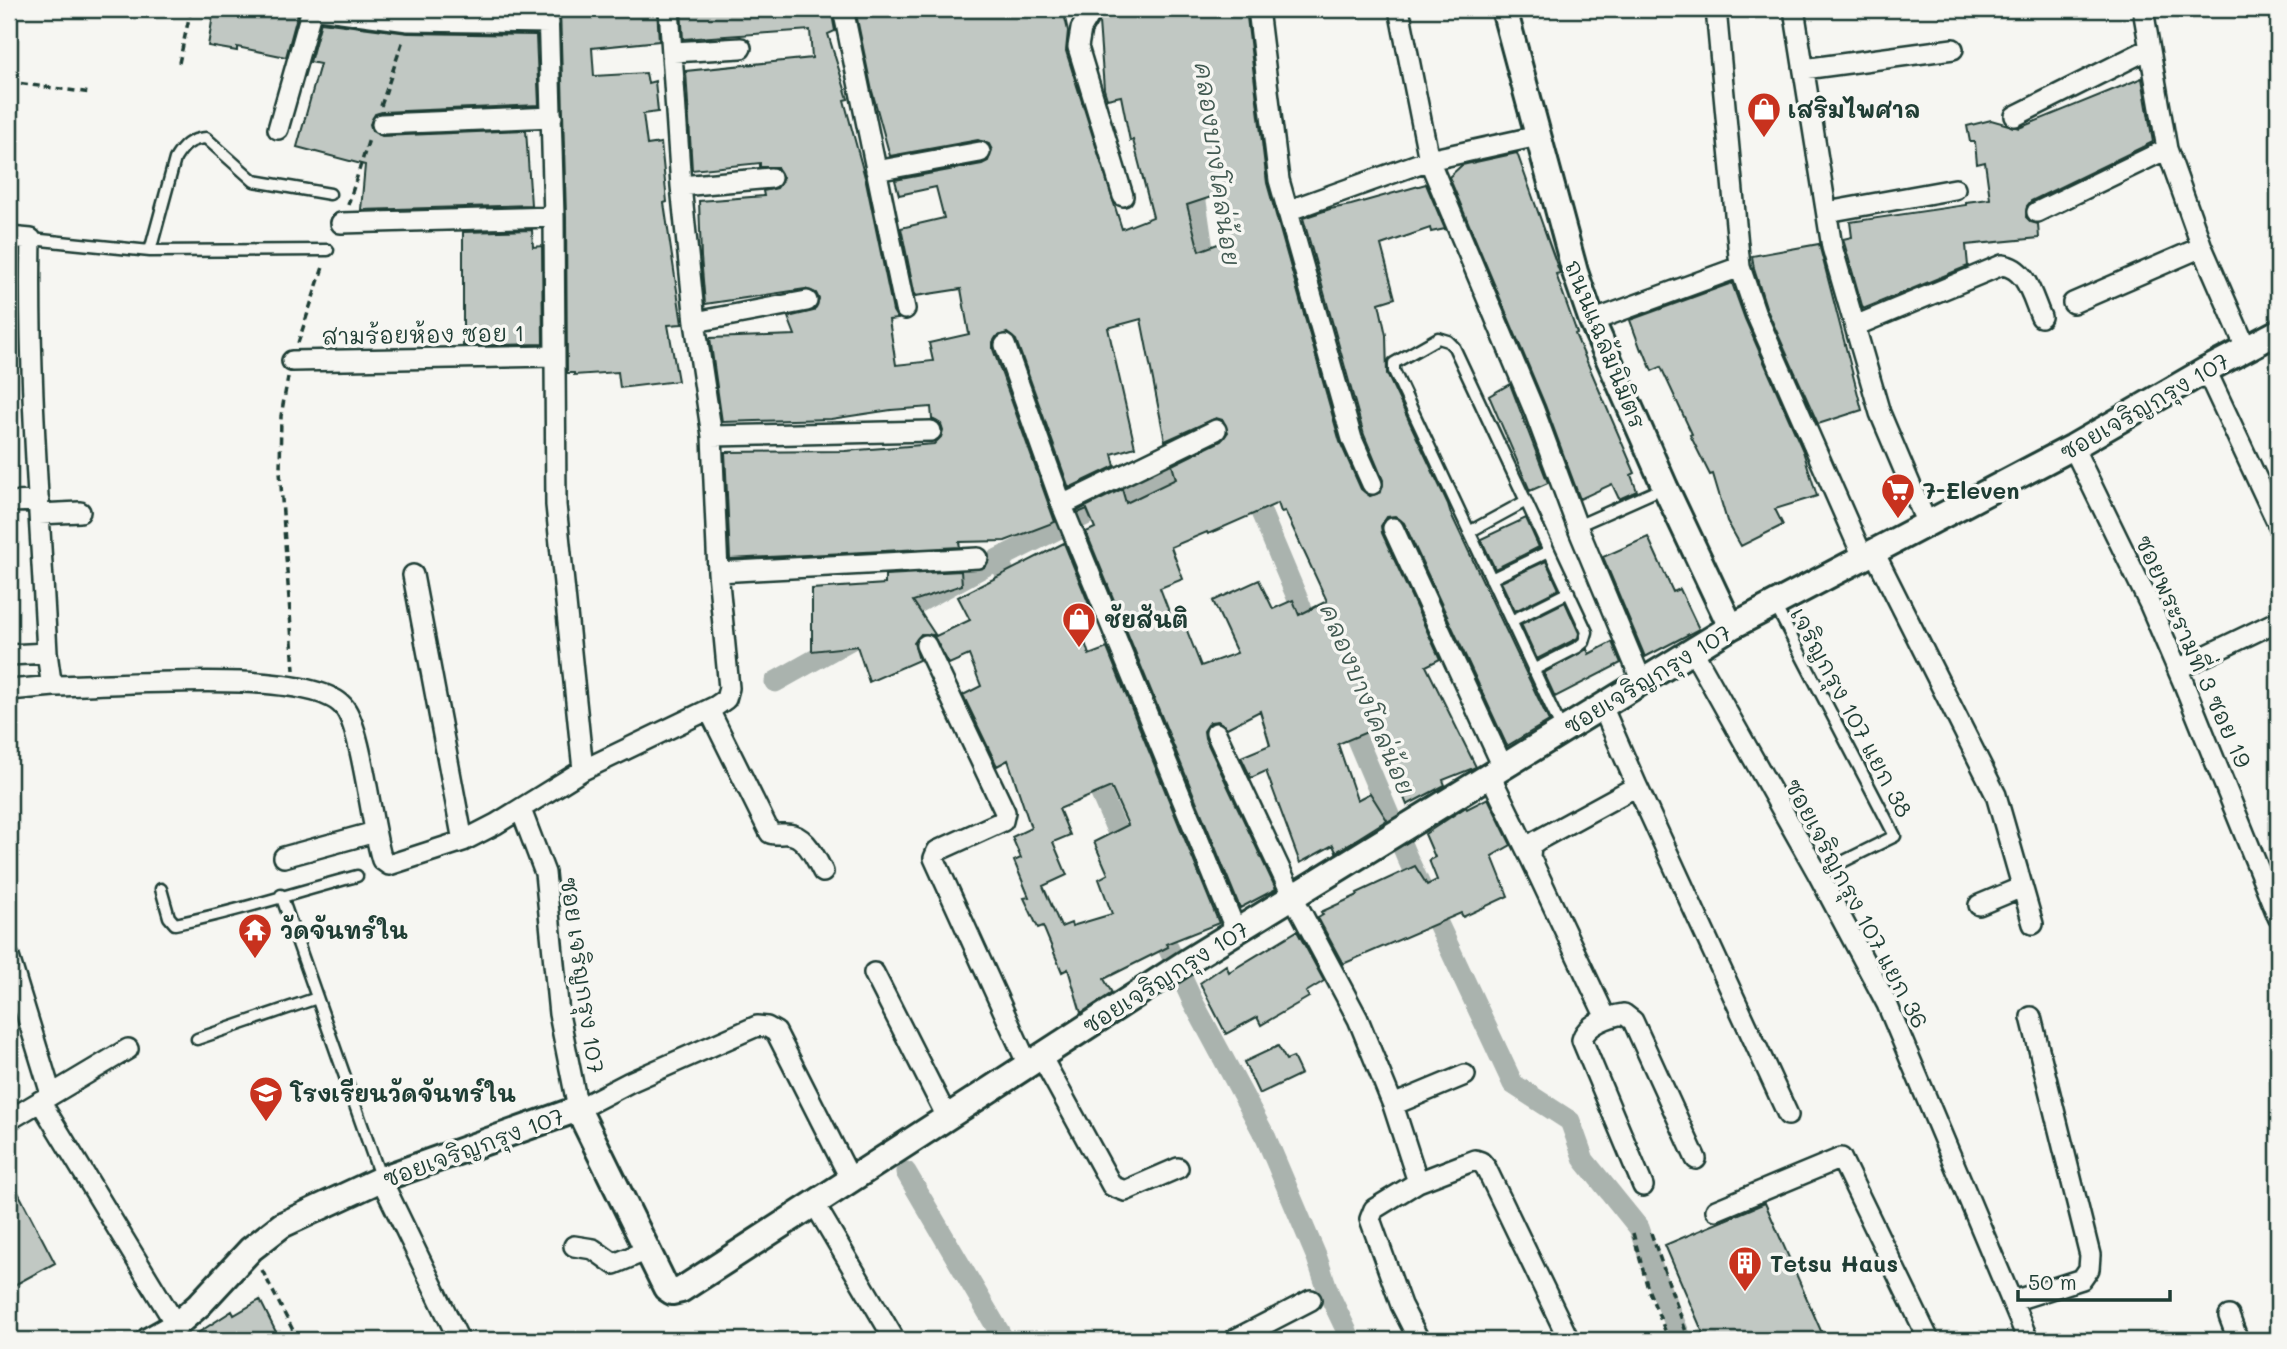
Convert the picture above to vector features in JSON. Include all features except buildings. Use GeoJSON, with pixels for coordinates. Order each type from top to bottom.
{"type":"FeatureCollection","features":[{"type":"Feature","properties":{"kind":"street"},"geometry":{"type":"LineString","coordinates":[[278,129],[312,9]]}},
{"type":"Feature","properties":{"kind":"street"},"geometry":{"type":"LineString","coordinates":[[319,9],[408,21],[549,16],[554,217],[556,505],[583,770]]}},
{"type":"Feature","properties":{"kind":"street"},"geometry":{"type":"LineString","coordinates":[[9,690],[184,681],[295,686],[328,697],[343,706],[354,729],[382,860],[389,865],[463,841],[520,810],[583,770],[709,710],[726,699],[729,688],[718,572],[712,436],[695,322],[681,186],[669,9]]}},
{"type":"Feature","properties":{"kind":"street"},"geometry":{"type":"LineString","coordinates":[[843,9],[905,309]]}},
{"type":"Feature","properties":{"kind":"street"},"geometry":{"type":"LineString","coordinates":[[1093,9],[1081,29],[1078,47],[1123,196]]}},
{"type":"Feature","properties":{"kind":"street"},"geometry":{"type":"LineString","coordinates":[[1258,9],[1279,180],[1352,439],[1373,484]]}},
{"type":"Feature","properties":{"kind":"street"},"geometry":{"type":"LineString","coordinates":[[1399,9],[1429,160],[1534,410],[1577,526],[1642,682]]}},
{"type":"Feature","properties":{"kind":"street","name":"ถนนแฉล้มนิมิตร"},"geometry":{"type":"LineString","coordinates":[[1504,9],[1575,272],[1592,321],[1665,487],[1731,627]]}},
{"type":"Feature","properties":{"kind":"street"},"geometry":{"type":"LineString","coordinates":[[1716,9],[1740,267],[1756,314],[1869,555],[1996,795],[2033,924]]}},
{"type":"Feature","properties":{"kind":"street"},"geometry":{"type":"LineString","coordinates":[[1794,9],[1832,247],[1880,413],[1927,524]]}},
{"type":"Feature","properties":{"kind":"street"},"geometry":{"type":"LineString","coordinates":[[2143,9],[2167,149],[2202,247],[2246,348]]}},
{"type":"Feature","properties":{"kind":"street"},"geometry":{"type":"LineString","coordinates":[[673,52],[741,48]]}},
{"type":"Feature","properties":{"kind":"street"},"geometry":{"type":"LineString","coordinates":[[1804,69],[1952,49]]}},
{"type":"Feature","properties":{"kind":"street"},"geometry":{"type":"LineString","coordinates":[[2015,116],[2149,49]]}},
{"type":"Feature","properties":{"kind":"street"},"geometry":{"type":"LineString","coordinates":[[382,124],[552,117]]}},
{"type":"Feature","properties":{"kind":"street"},"geometry":{"type":"LineString","coordinates":[[1287,211],[1429,160],[1538,136]]}},
{"type":"Feature","properties":{"kind":"street"},"geometry":{"type":"LineString","coordinates":[[2037,212],[2167,149]]}},
{"type":"Feature","properties":{"kind":"street"},"geometry":{"type":"LineString","coordinates":[[876,171],[981,152]]}},
{"type":"Feature","properties":{"kind":"street"},"geometry":{"type":"LineString","coordinates":[[681,186],[771,178]]}},
{"type":"Feature","properties":{"kind":"street"},"geometry":{"type":"LineString","coordinates":[[1827,212],[1955,189]]}},
{"type":"Feature","properties":{"kind":"street"},"geometry":{"type":"LineString","coordinates":[[341,223],[554,217]]}},
{"type":"Feature","properties":{"kind":"street"},"geometry":{"type":"LineString","coordinates":[[9,237],[31,239],[29,319],[47,653],[54,686]]}},
{"type":"Feature","properties":{"kind":"street"},"geometry":{"type":"LineString","coordinates":[[2073,303],[2202,247]]}},
{"type":"Feature","properties":{"kind":"street"},"geometry":{"type":"LineString","coordinates":[[1855,327],[2003,265],[2021,273],[2041,317]]}},
{"type":"Feature","properties":{"kind":"street"},"geometry":{"type":"LineString","coordinates":[[1592,321],[1740,267]]}},
{"type":"Feature","properties":{"kind":"street"},"geometry":{"type":"LineString","coordinates":[[695,322],[807,301]]}},
{"type":"Feature","properties":{"kind":"street","name":"ซอยเจริญกรุง 107"},"geometry":{"type":"LineString","coordinates":[[149,1340],[176,1325],[199,1305],[251,1249],[282,1225],[381,1179],[578,1110],[666,1289],[672,1292],[681,1290],[1180,966],[1731,627],[2073,447],[2278,332]]}},
{"type":"Feature","properties":{"kind":"street"},"geometry":{"type":"LineString","coordinates":[[1005,345],[1063,506],[1237,931]]}},
{"type":"Feature","properties":{"kind":"street","name":"สามร้อยห้อง ซอย 1"},"geometry":{"type":"LineString","coordinates":[[292,361],[555,356]]}},
{"type":"Feature","properties":{"kind":"street"},"geometry":{"type":"LineString","coordinates":[[2206,370],[2278,524]]}},
{"type":"Feature","properties":{"kind":"street"},"geometry":{"type":"LineString","coordinates":[[1063,506],[1216,430]]}},
{"type":"Feature","properties":{"kind":"street"},"geometry":{"type":"LineString","coordinates":[[712,436],[931,431]]}},
{"type":"Feature","properties":{"kind":"street","name":"ซอยพระรามที่ 3 ซอย 19"},"geometry":{"type":"LineString","coordinates":[[2073,447],[2178,669],[2278,917]]}},
{"type":"Feature","properties":{"kind":"street"},"geometry":{"type":"LineString","coordinates":[[9,502],[80,512]]}},
{"type":"Feature","properties":{"kind":"street"},"geometry":{"type":"LineString","coordinates":[[1393,528],[1530,857],[1606,1018]]}},
{"type":"Feature","properties":{"kind":"street"},"geometry":{"type":"LineString","coordinates":[[718,572],[978,558]]}},
{"type":"Feature","properties":{"kind":"street"},"geometry":{"type":"LineString","coordinates":[[413,575],[463,841]]}},
{"type":"Feature","properties":{"kind":"street"},"geometry":{"type":"LineString","coordinates":[[2178,669],[2278,621]]}},
{"type":"Feature","properties":{"kind":"street"},"geometry":{"type":"LineString","coordinates":[[926,645],[1005,812],[1003,821],[937,851],[934,858],[1035,1060],[1112,1186],[1125,1191],[1178,1168]]}},
{"type":"Feature","properties":{"kind":"street","name":"ซอยเจริญกรุง 107 แยก 36"},"geometry":{"type":"LineString","coordinates":[[1693,651],[1818,873],[1887,1004],[2028,1340]]}},
{"type":"Feature","properties":{"kind":"street"},"geometry":{"type":"LineString","coordinates":[[9,655],[47,653]]}},
{"type":"Feature","properties":{"kind":"street"},"geometry":{"type":"LineString","coordinates":[[1602,706],[1787,1115]]}},
{"type":"Feature","properties":{"kind":"street"},"geometry":{"type":"LineString","coordinates":[[709,710],[769,833],[773,836],[793,834],[818,862],[823,872]]}},
{"type":"Feature","properties":{"kind":"street"},"geometry":{"type":"LineString","coordinates":[[1216,733],[1293,897],[1358,1019],[1393,1105],[1418,1182]]}},
{"type":"Feature","properties":{"kind":"street"},"geometry":{"type":"LineString","coordinates":[[1530,857],[1531,845],[1637,786]]}},
{"type":"Feature","properties":{"kind":"street","name":"ซอย เจริญกรุง 107"},"geometry":{"type":"LineString","coordinates":[[520,810],[545,873],[559,1014],[578,1110]]}},
{"type":"Feature","properties":{"kind":"street"},"geometry":{"type":"LineString","coordinates":[[284,857],[375,832]]}},
{"type":"Feature","properties":{"kind":"street"},"geometry":{"type":"LineString","coordinates":[[1979,905],[2022,887]]}},
{"type":"Feature","properties":{"kind":"street"},"geometry":{"type":"LineString","coordinates":[[9,957],[46,1098],[176,1325]]}},
{"type":"Feature","properties":{"kind":"street"},"geometry":{"type":"LineString","coordinates":[[874,973],[947,1117]]}},
{"type":"Feature","properties":{"kind":"street"},"geometry":{"type":"LineString","coordinates":[[1643,1186],[1582,1040],[1586,1031],[1606,1018],[1625,1014],[1633,1021],[1696,1159]]}},
{"type":"Feature","properties":{"kind":"street"},"geometry":{"type":"LineString","coordinates":[[2013,1301],[2082,1279],[2089,1269],[2090,1255],[2031,1017]]}},
{"type":"Feature","properties":{"kind":"street"},"geometry":{"type":"LineString","coordinates":[[578,1110],[630,1082],[757,1026],[767,1027],[776,1032],[851,1180]]}},
{"type":"Feature","properties":{"kind":"street"},"geometry":{"type":"LineString","coordinates":[[9,1120],[128,1049]]}},
{"type":"Feature","properties":{"kind":"street"},"geometry":{"type":"LineString","coordinates":[[1393,1105],[1465,1075]]}},
{"type":"Feature","properties":{"kind":"street"},"geometry":{"type":"LineString","coordinates":[[1716,1210],[1841,1158],[1929,1340]]}},
{"type":"Feature","properties":{"kind":"street"},"geometry":{"type":"LineString","coordinates":[[1419,1340],[1401,1305],[1370,1219],[1374,1209],[1418,1182],[1475,1160],[1486,1168],[1569,1340]]}},
{"type":"Feature","properties":{"kind":"street"},"geometry":{"type":"LineString","coordinates":[[381,1179],[459,1340]]}},
{"type":"Feature","properties":{"kind":"street"},"geometry":{"type":"LineString","coordinates":[[814,1203],[895,1340]]}},
{"type":"Feature","properties":{"kind":"street"},"geometry":{"type":"LineString","coordinates":[[573,1246],[593,1249],[614,1264],[648,1250]]}},
{"type":"Feature","properties":{"kind":"street"},"geometry":{"type":"LineString","coordinates":[[1234,1340],[1311,1300]]}},
{"type":"Feature","properties":{"kind":"street"},"geometry":{"type":"LineString","coordinates":[[2229,1316],[2238,1340]]}},
{"type":"Feature","properties":{"kind":"lane"},"geometry":{"type":"LineString","coordinates":[[150,251],[174,159],[181,148],[192,139],[206,138],[254,181],[330,194]]}},
{"type":"Feature","properties":{"kind":"lane"},"geometry":{"type":"LineString","coordinates":[[31,239],[150,251],[328,250]]}},
{"type":"Feature","properties":{"kind":"lane"},"geometry":{"type":"LineString","coordinates":[[1534,670],[1584,642],[1587,632],[1454,347],[1448,341],[1438,338],[1394,363],[1394,371],[1562,731]]}},
{"type":"Feature","properties":{"kind":"lane"},"geometry":{"type":"LineString","coordinates":[[1577,526],[1665,487]]}},
{"type":"Feature","properties":{"kind":"lane"},"geometry":{"type":"LineString","coordinates":[[1469,532],[1526,501]]}},
{"type":"Feature","properties":{"kind":"lane"},"geometry":{"type":"LineString","coordinates":[[1491,579],[1549,551]]}},
{"type":"Feature","properties":{"kind":"lane"},"geometry":{"type":"LineString","coordinates":[[1511,621],[1569,592]]}},
{"type":"Feature","properties":{"kind":"lane","name":"เจริญกรุง 107 แยก 38"},"geometry":{"type":"LineString","coordinates":[[1774,604],[1895,836],[1818,873]]}},
{"type":"Feature","properties":{"kind":"lane"},"geometry":{"type":"LineString","coordinates":[[161,889],[169,917],[175,924],[225,915],[281,895],[356,876]]}},
{"type":"Feature","properties":{"kind":"lane"},"geometry":{"type":"LineString","coordinates":[[281,895],[381,1179]]}},
{"type":"Feature","properties":{"kind":"lane"},"geometry":{"type":"LineString","coordinates":[[197,1039],[317,998]]}},
{"type":"Feature","properties":{"kind":"path"},"geometry":{"type":"LineString","coordinates":[[179,63],[191,9]]}},
{"type":"Feature","properties":{"kind":"path"},"geometry":{"type":"LineString","coordinates":[[9,82],[91,93]]}},
{"type":"Feature","properties":{"kind":"path"},"geometry":{"type":"LineString","coordinates":[[1633,1233],[1648,1289],[1669,1340]]}},
{"type":"Feature","properties":{"kind":"path"},"geometry":{"type":"LineString","coordinates":[[1651,1233],[1689,1340]]}},
{"type":"Feature","properties":{"kind":"path"},"geometry":{"type":"LineString","coordinates":[[251,1249],[298,1340]]}},
{"type":"Feature","properties":{"kind":"waterway","name":"คลองบางโคล่น้อย"},"geometry":{"type":"LineString","coordinates":[[1192,174],[1207,277]]}},
{"type":"Feature","properties":{"kind":"waterway"},"geometry":{"type":"LineString","coordinates":[[890,618],[998,559],[1197,459]]}},
{"type":"Feature","properties":{"kind":"waterway","name":"คลองบางโคล่น้อย"},"geometry":{"type":"LineString","coordinates":[[1250,486],[1315,640]]}},
{"type":"Feature","properties":{"kind":"waterway"},"geometry":{"type":"LineString","coordinates":[[998,559],[1016,599]]}},
{"type":"Feature","properties":{"kind":"waterway"},"geometry":{"type":"LineString","coordinates":[[775,682],[859,635]]}},
{"type":"Feature","properties":{"kind":"waterway","name":"คลองบางโคล่น้อย"},"geometry":{"type":"LineString","coordinates":[[1345,711],[1406,855],[1513,1084],[1570,1121],[1584,1160],[1639,1228],[1682,1340]]}},
{"type":"Feature","properties":{"kind":"waterway"},"geometry":{"type":"LineString","coordinates":[[1089,766],[1128,856]]}},
{"type":"Feature","properties":{"kind":"waterway"},"geometry":{"type":"LineString","coordinates":[[1154,917],[1193,1002],[1266,1138],[1317,1258],[1329,1294],[1351,1340]]}},
{"type":"Feature","properties":{"kind":"waterway"},"geometry":{"type":"LineString","coordinates":[[906,1172],[1004,1340]]}},
{"type":"Feature","properties":{"kind":"place","name":"เสริมไพศาล"},"geometry":{"type":"Point","coordinates":[1764,139]}},
{"type":"Feature","properties":{"kind":"place","name":"7-Eleven"},"geometry":{"type":"Point","coordinates":[1898,520]}},
{"type":"Feature","properties":{"kind":"place","name":"ชัยสันติ"},"geometry":{"type":"Point","coordinates":[1079,649]}},
{"type":"Feature","properties":{"kind":"place","name":"วัดจันทร์ใน"},"geometry":{"type":"Point","coordinates":[255,960]}},
{"type":"Feature","properties":{"kind":"place","name":"โรงเรียนวัดจันทร์ใน"},"geometry":{"type":"Point","coordinates":[266,1123]}},
{"type":"Feature","properties":{"kind":"place","name":"Tetsu Haus"},"geometry":{"type":"Point","coordinates":[1745,1293]}}]}
